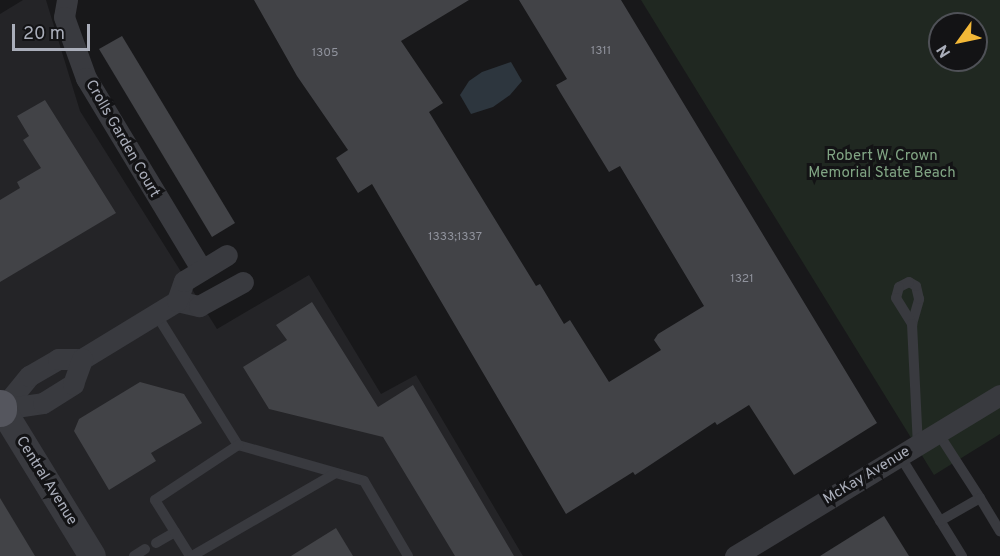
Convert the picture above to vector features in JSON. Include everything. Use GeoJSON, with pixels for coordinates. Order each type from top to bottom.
{"type":"FeatureCollection","features":[{"type":"Feature","properties":{"kind":"street","name":"Crolls Garden Court"},"geometry":{"type":"LineString","coordinates":[[67,0],[64,17],[68,32],[91,88],[202,270]]}},
{"type":"Feature","properties":{"kind":"street"},"geometry":{"type":"LineString","coordinates":[[1,408],[29,376],[58,359],[82,359],[156,314],[177,301],[184,281],[227,255]]}},
{"type":"Feature","properties":{"kind":"street"},"geometry":{"type":"LineString","coordinates":[[177,301],[199,306],[243,282]]}},
{"type":"Feature","properties":{"kind":"street"},"geometry":{"type":"LineString","coordinates":[[1,408],[43,403],[73,384],[82,359]]}},
{"type":"Feature","properties":{"kind":"street","name":"McKay Avenue"},"geometry":{"type":"LineString","coordinates":[[735,556],[1000,395]]}},
{"type":"Feature","properties":{"kind":"street","name":"Central Avenue"},"geometry":{"type":"LineString","coordinates":[[1,408],[92,556]]}},
{"type":"Feature","properties":{"kind":"lane"},"geometry":{"type":"LineString","coordinates":[[156,314],[238,445],[364,481],[408,556]]}},
{"type":"Feature","properties":{"kind":"lane"},"geometry":{"type":"LineString","coordinates":[[912,324],[909,450],[940,521],[962,556]]}},
{"type":"Feature","properties":{"kind":"lane"},"geometry":{"type":"LineString","coordinates":[[938,433],[1000,531]]}},
{"type":"Feature","properties":{"kind":"lane"},"geometry":{"type":"LineString","coordinates":[[238,445],[155,500],[191,556],[336,473]]}},
{"type":"Feature","properties":{"kind":"lane"},"geometry":{"type":"LineString","coordinates":[[940,521],[980,498]]}},
{"type":"Feature","properties":{"kind":"lane"},"geometry":{"type":"LineString","coordinates":[[156,543],[175,532]]}},
{"type":"Feature","properties":{"kind":"lane"},"geometry":{"type":"LineString","coordinates":[[134,556],[145,549]]}},
{"type":"Feature","properties":{"kind":"shaded area"},"geometry":{"type":"Polygon","coordinates":[[[23,0],[46,0],[80,111],[217,329],[309,275],[381,394],[416,375],[523,556],[0,556],[0,14],[23,0]]]}},
{"type":"Feature","properties":{"kind":"shaded area"},"geometry":{"type":"Polygon","coordinates":[[[511,62],[522,81],[510,95],[493,107],[471,114],[460,95],[469,81],[482,72],[511,62]]]}},
{"type":"Feature","properties":{"kind":"green space","name":"Robert W. Crown Memorial State Beach"},"geometry":{"type":"Polygon","coordinates":[[[641,0],[1000,0],[1000,434],[934,475],[641,0]]]}},
{"type":"Feature","properties":{"kind":"building"},"geometry":{"type":"Polygon","coordinates":[[[254,0],[469,0],[401,41],[443,103],[429,112],[536,286],[540,284],[564,324],[570,320],[609,382],[661,350],[654,340],[658,334],[704,306],[620,166],[609,172],[560,92],[556,85],[567,79],[519,0],[621,0],[877,423],[794,475],[749,405],[717,425],[715,422],[635,475],[633,472],[566,514],[372,184],[358,193],[336,158],[348,150],[297,76],[254,0]]]}},
{"type":"Feature","properties":{"kind":"building"},"geometry":{"type":"Polygon","coordinates":[[[122,36],[235,223],[212,237],[99,49],[122,36]]]}},
{"type":"Feature","properties":{"kind":"building"},"geometry":{"type":"Polygon","coordinates":[[[45,100],[116,213],[0,282],[0,200],[20,188],[17,182],[41,168],[23,140],[29,136],[17,116],[45,100]]]}},
{"type":"Feature","properties":{"kind":"building"},"geometry":{"type":"Polygon","coordinates":[[[312,302],[378,407],[413,385],[514,556],[455,556],[383,437],[269,409],[243,367],[287,340],[276,325],[312,302]]]}},
{"type":"Feature","properties":{"kind":"building"},"geometry":{"type":"Polygon","coordinates":[[[140,382],[184,394],[202,423],[151,453],[156,461],[109,490],[74,431],[79,419],[140,382]]]}},
{"type":"Feature","properties":{"kind":"building"},"geometry":{"type":"Polygon","coordinates":[[[0,498],[35,556],[0,556],[0,498]]]}},
{"type":"Feature","properties":{"kind":"building"},"geometry":{"type":"Polygon","coordinates":[[[884,516],[909,556],[820,556],[884,516]]]}},
{"type":"Feature","properties":{"kind":"building"},"geometry":{"type":"Polygon","coordinates":[[[336,528],[353,556],[291,556],[336,528]]]}}]}
